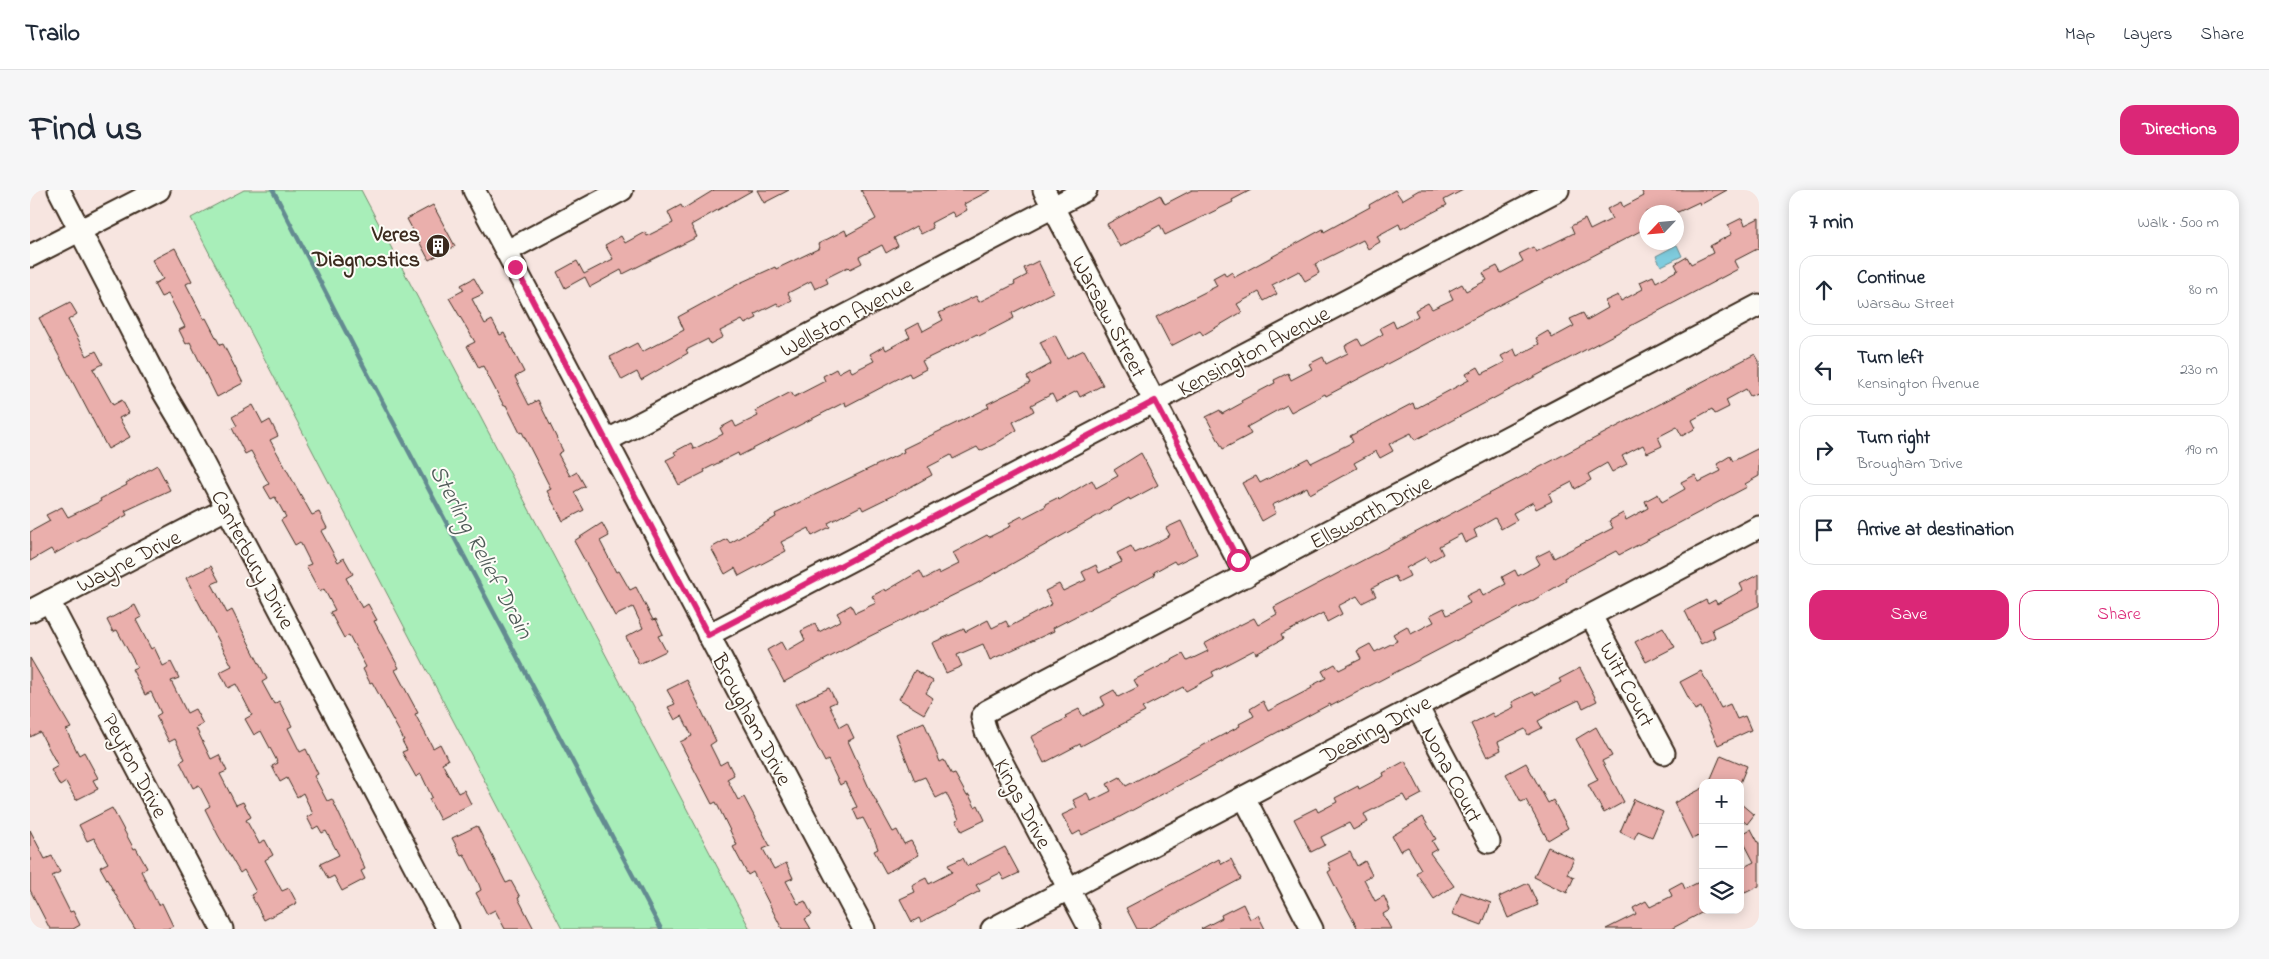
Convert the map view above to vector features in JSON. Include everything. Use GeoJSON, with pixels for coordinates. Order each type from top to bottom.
{"type":"FeatureCollection","features":[{"type":"Feature","properties":{"kind":"street","name":"Canterbury Drive"},"geometry":{"type":"LineString","coordinates":[[59,190],[160,388],[183,425],[448,929]]}},
{"type":"Feature","properties":{"kind":"street"},"geometry":{"type":"LineString","coordinates":[[30,256],[159,190]]}},
{"type":"Feature","properties":{"kind":"street","name":"Brougham Drive"},"geometry":{"type":"LineString","coordinates":[[474,190],[864,929]]}},
{"type":"Feature","properties":{"kind":"street"},"geometry":{"type":"LineString","coordinates":[[507,250],[622,190]]}},
{"type":"Feature","properties":{"kind":"street","name":"Wellston Avenue"},"geometry":{"type":"LineString","coordinates":[[606,442],[1048,199],[1086,190]]}},
{"type":"Feature","properties":{"kind":"street","name":"Kensington Avenue"},"geometry":{"type":"LineString","coordinates":[[708,635],[1558,190]]}},
{"type":"Feature","properties":{"kind":"street","name":"Warsaw Street"},"geometry":{"type":"LineString","coordinates":[[1048,199],[1246,576]]}},
{"type":"Feature","properties":{"kind":"street","name":"Ellsworth Drive"},"geometry":{"type":"LineString","coordinates":[[982,717],[987,711],[1759,305]]}},
{"type":"Feature","properties":{"kind":"street","name":"Wayne Drive"},"geometry":{"type":"LineString","coordinates":[[30,611],[226,509]]}},
{"type":"Feature","properties":{"kind":"street","name":"Dearing Drive"},"geometry":{"type":"LineString","coordinates":[[992,929],[1759,527]]}},
{"type":"Feature","properties":{"kind":"street","name":"Peyton Drive"},"geometry":{"type":"LineString","coordinates":[[49,601],[222,929]]}},
{"type":"Feature","properties":{"kind":"street","name":"Witt Court"},"geometry":{"type":"LineString","coordinates":[[1591,616],[1664,753]]}},
{"type":"Feature","properties":{"kind":"street","name":"Nona Court"},"geometry":{"type":"LineString","coordinates":[[1417,706],[1490,842]]}},
{"type":"Feature","properties":{"kind":"street","name":"Kings Drive"},"geometry":{"type":"LineString","coordinates":[[982,717],[986,732],[1090,929]]}},
{"type":"Feature","properties":{"kind":"street"},"geometry":{"type":"LineString","coordinates":[[1244,797],[1312,929]]}},
{"type":"Feature","properties":{"kind":"green space","name":"Sterling Relief Drain"},"geometry":{"type":"Polygon","coordinates":[[[244,190],[361,190],[750,929],[562,929],[191,218],[244,190]]]}},
{"type":"Feature","properties":{"kind":"water"},"geometry":{"type":"Polygon","coordinates":[[[1667,250],[1679,250],[1682,256],[1661,266],[1656,256],[1667,250]]]}},
{"type":"Feature","properties":{"kind":"building"},"geometry":{"type":"Polygon","coordinates":[[[714,190],[753,190],[691,225],[697,237],[623,274],[621,270],[590,287],[585,277],[565,288],[557,272],[577,261],[584,274],[613,259],[605,245],[621,236],[625,243],[645,232],[647,236],[673,223],[668,212],[681,205],[683,209],[714,190]]]}},
{"type":"Feature","properties":{"kind":"building"},"geometry":{"type":"Polygon","coordinates":[[[757,190],[789,190],[764,203],[757,190]]]}},
{"type":"Feature","properties":{"kind":"building"},"geometry":{"type":"Polygon","coordinates":[[[861,190],[991,190],[964,204],[967,210],[955,217],[952,212],[931,223],[933,228],[921,234],[916,226],[894,238],[898,246],[886,253],[882,245],[859,257],[862,263],[850,269],[848,267],[826,278],[828,283],[815,289],[811,281],[788,293],[792,301],[780,307],[777,303],[755,314],[757,318],[745,324],[742,320],[720,331],[723,337],[710,344],[708,339],[686,350],[688,353],[641,380],[637,372],[622,380],[610,357],[637,343],[642,352],[684,330],[678,317],[742,282],[775,267],[776,269],[820,248],[818,244],[845,230],[847,235],[876,219],[861,190]]]}},
{"type":"Feature","properties":{"kind":"building"},"geometry":{"type":"Polygon","coordinates":[[[1192,190],[1251,190],[1232,200],[1233,202],[1165,235],[1160,225],[1120,247],[1107,224],[1160,195],[1165,204],[1192,190]]]}},
{"type":"Feature","properties":{"kind":"building"},"geometry":{"type":"Polygon","coordinates":[[[1395,190],[1402,200],[1419,190],[1463,190],[1444,200],[1447,205],[1401,229],[1399,224],[1377,236],[1380,242],[1368,249],[1363,240],[1315,264],[1319,273],[1305,281],[1299,271],[1272,285],[1277,294],[1264,301],[1259,292],[1237,304],[1242,312],[1203,335],[1200,331],[1171,346],[1156,317],[1217,286],[1213,278],[1224,272],[1226,276],[1232,272],[1235,277],[1323,229],[1324,232],[1370,207],[1369,205],[1395,190]]]}},
{"type":"Feature","properties":{"kind":"building"},"geometry":{"type":"Polygon","coordinates":[[[1641,190],[1727,190],[1700,205],[1699,202],[1684,209],[1684,205],[1639,205],[1639,232],[1326,396],[1325,394],[1291,412],[1287,405],[1247,427],[1251,434],[1223,449],[1206,417],[1220,410],[1222,414],[1242,403],[1241,401],[1275,383],[1274,380],[1288,373],[1291,380],[1312,369],[1309,364],[1323,357],[1326,364],[1348,353],[1345,346],[1358,339],[1362,346],[1383,334],[1380,328],[1393,321],[1396,328],[1418,316],[1415,310],[1428,303],[1432,309],[1453,299],[1449,291],[1462,284],[1466,291],[1487,280],[1483,273],[1497,266],[1501,273],[1523,261],[1519,254],[1533,247],[1536,252],[1574,233],[1571,226],[1585,219],[1590,230],[1612,219],[1607,209],[1621,202],[1623,207],[1644,196],[1641,190]]]}},
{"type":"Feature","properties":{"kind":"building"},"geometry":{"type":"Polygon","coordinates":[[[433,205],[455,246],[429,260],[407,219],[433,205]]]}},
{"type":"Feature","properties":{"kind":"building"},"geometry":{"type":"Polygon","coordinates":[[[1742,218],[1745,225],[1759,218],[1759,248],[1734,261],[1738,269],[1415,440],[1411,433],[1389,444],[1393,451],[1380,458],[1376,451],[1354,463],[1357,468],[1310,494],[1307,487],[1272,505],[1276,513],[1262,521],[1242,483],[1256,476],[1260,483],[1308,458],[1311,463],[1353,442],[1350,436],[1413,403],[1415,409],[1469,380],[1466,374],[1478,367],[1482,374],[1505,362],[1501,356],[1514,349],[1517,356],[1539,344],[1536,338],[1548,331],[1552,338],[1574,326],[1570,319],[1583,313],[1587,320],[1608,308],[1605,301],[1618,295],[1621,301],[1643,289],[1640,282],[1653,276],[1656,282],[1678,270],[1675,264],[1687,257],[1691,264],[1713,253],[1710,246],[1732,234],[1728,225],[1742,218]]]}},
{"type":"Feature","properties":{"kind":"building"},"geometry":{"type":"Polygon","coordinates":[[[175,248],[192,281],[186,284],[220,345],[223,344],[243,383],[217,397],[190,342],[186,344],[179,330],[185,327],[168,294],[161,297],[154,284],[163,279],[152,260],[175,248]]]}},
{"type":"Feature","properties":{"kind":"building"},"geometry":{"type":"Polygon","coordinates":[[[1038,261],[1053,292],[1012,313],[1014,318],[922,361],[926,369],[911,377],[909,373],[846,406],[845,402],[739,456],[738,453],[704,470],[705,472],[679,485],[666,460],[676,455],[674,452],[691,443],[694,449],[723,434],[720,428],[733,421],[736,427],[758,416],[755,411],[791,392],[794,397],[825,381],[823,376],[836,369],[838,373],[849,367],[852,372],[874,361],[870,354],[884,346],[886,350],[910,337],[906,330],[919,323],[923,331],[943,320],[939,313],[976,296],[979,302],[1015,284],[1014,282],[1027,275],[1024,268],[1038,261]]]}},
{"type":"Feature","properties":{"kind":"building"},"geometry":{"type":"Polygon","coordinates":[[[474,278],[483,294],[472,299],[485,324],[492,320],[500,335],[504,333],[524,372],[515,377],[529,405],[538,400],[563,451],[558,454],[570,476],[577,472],[585,486],[574,492],[584,510],[563,521],[547,491],[551,489],[522,432],[520,433],[506,405],[504,406],[483,366],[479,368],[467,346],[475,342],[449,298],[464,290],[461,285],[474,278]]]}},
{"type":"Feature","properties":{"kind":"building"},"geometry":{"type":"Polygon","coordinates":[[[70,302],[77,314],[68,320],[87,356],[96,351],[103,364],[93,369],[113,405],[122,400],[129,413],[119,418],[130,437],[108,449],[39,318],[70,302]]]}},
{"type":"Feature","properties":{"kind":"building"},"geometry":{"type":"Polygon","coordinates":[[[1055,335],[1067,358],[1084,350],[1103,385],[1080,397],[1077,391],[1056,402],[1052,394],[1031,405],[1034,411],[1013,422],[1017,430],[995,444],[980,451],[977,447],[953,459],[951,455],[928,467],[932,475],[912,486],[863,510],[861,506],[828,523],[830,527],[812,536],[809,528],[781,542],[786,551],[739,576],[735,568],[725,574],[711,548],[727,539],[730,543],[776,517],[775,514],[904,452],[903,449],[989,407],[987,404],[1030,383],[1027,377],[1051,364],[1040,342],[1055,335]]]}},
{"type":"Feature","properties":{"kind":"building"},"geometry":{"type":"Polygon","coordinates":[[[1755,354],[1759,361],[1759,392],[1750,396],[1746,389],[1726,400],[1729,407],[1715,414],[1712,409],[1692,420],[1696,428],[1682,436],[1677,427],[1658,437],[1662,446],[1647,453],[1643,445],[1622,456],[1627,464],[1612,472],[1607,463],[1588,474],[1591,480],[1575,489],[1572,482],[1549,494],[1552,501],[1536,509],[1533,502],[1513,513],[1517,520],[1501,529],[1495,518],[1474,530],[1477,537],[1465,543],[1461,534],[1439,546],[1443,554],[1429,562],[1426,557],[1406,568],[1410,576],[1398,582],[1395,576],[1372,588],[1376,596],[1362,603],[1357,596],[1338,606],[1342,614],[1327,622],[1323,613],[1281,635],[1283,639],[1256,654],[1254,650],[1212,672],[1214,676],[1186,691],[1183,687],[1142,708],[1145,712],[1081,746],[1080,744],[1044,763],[1031,737],[1067,718],[1065,716],[1079,709],[1083,716],[1105,705],[1101,697],[1114,690],[1118,697],[1138,687],[1134,680],[1183,654],[1187,661],[1208,651],[1204,644],[1254,618],[1258,625],[1277,614],[1274,607],[1755,354]]]}},
{"type":"Feature","properties":{"kind":"building"},"geometry":{"type":"Polygon","coordinates":[[[253,405],[263,424],[270,420],[278,436],[270,440],[312,515],[319,512],[327,528],[321,531],[338,562],[344,558],[353,574],[346,578],[362,608],[368,604],[377,620],[374,621],[399,668],[395,670],[418,713],[415,714],[433,748],[440,744],[448,760],[442,763],[458,793],[464,790],[471,804],[440,820],[429,799],[432,797],[421,774],[416,777],[402,752],[407,750],[402,741],[404,740],[372,682],[370,683],[363,669],[366,667],[349,635],[344,638],[330,612],[335,610],[324,589],[320,592],[306,566],[311,564],[300,542],[295,545],[281,520],[286,517],[275,497],[271,499],[264,487],[269,484],[251,451],[245,454],[232,428],[237,426],[232,417],[253,405]]]}},
{"type":"Feature","properties":{"kind":"building"},"geometry":{"type":"Polygon","coordinates":[[[1759,448],[1759,476],[1745,484],[1747,487],[1619,555],[1616,551],[1565,578],[1566,581],[1532,601],[1331,706],[1330,704],[1116,819],[1082,835],[1080,831],[1073,835],[1062,815],[1077,808],[1073,800],[1087,793],[1091,801],[1111,791],[1107,784],[1120,777],[1126,786],[1240,726],[1239,724],[1254,716],[1250,709],[1263,701],[1268,711],[1312,688],[1311,686],[1326,678],[1322,671],[1335,664],[1339,670],[1361,659],[1357,651],[1370,644],[1375,652],[1397,641],[1393,634],[1407,626],[1411,634],[1434,622],[1430,615],[1444,608],[1447,615],[1470,603],[1466,596],[1480,589],[1483,596],[1506,584],[1502,577],[1515,570],[1518,576],[1540,564],[1536,557],[1550,550],[1554,558],[1613,528],[1609,521],[1623,513],[1626,520],[1648,508],[1645,501],[1658,494],[1662,502],[1685,489],[1681,482],[1695,475],[1699,482],[1721,471],[1717,464],[1730,456],[1733,461],[1759,448]]]}},
{"type":"Feature","properties":{"kind":"building"},"geometry":{"type":"Polygon","coordinates":[[[1141,453],[1158,485],[1130,500],[1129,498],[976,584],[854,644],[784,682],[767,650],[781,642],[786,651],[805,640],[801,631],[815,624],[819,632],[841,620],[837,613],[851,605],[855,613],[876,603],[872,596],[885,589],[886,591],[920,571],[924,579],[959,564],[953,553],[987,535],[989,537],[1011,526],[1009,523],[1022,516],[1023,518],[1057,498],[1059,500],[1092,480],[1096,488],[1118,476],[1114,470],[1141,453]]]}},
{"type":"Feature","properties":{"kind":"building"},"geometry":{"type":"Polygon","coordinates":[[[157,465],[170,490],[125,511],[127,515],[54,554],[51,549],[30,561],[30,532],[50,521],[46,515],[62,507],[68,517],[101,501],[100,499],[127,485],[126,483],[157,465]]]}},
{"type":"Feature","properties":{"kind":"building"},"geometry":{"type":"Polygon","coordinates":[[[1181,521],[1197,554],[1176,564],[1174,561],[1154,572],[1155,575],[1053,628],[1054,631],[990,660],[983,644],[957,655],[962,666],[946,673],[932,643],[964,629],[965,632],[988,620],[992,628],[1006,621],[1009,627],[1052,604],[1045,591],[1059,584],[1063,591],[1086,580],[1082,572],[1096,565],[1099,573],[1122,562],[1117,553],[1131,546],[1135,553],[1156,543],[1170,535],[1166,528],[1181,521]]]}},
{"type":"Feature","properties":{"kind":"building"},"geometry":{"type":"Polygon","coordinates":[[[602,523],[609,536],[600,541],[616,572],[619,571],[630,590],[636,587],[653,620],[656,619],[663,634],[658,636],[666,651],[639,664],[626,637],[643,628],[633,607],[615,616],[574,541],[602,523]]]}},
{"type":"Feature","properties":{"kind":"building"},"geometry":{"type":"Polygon","coordinates":[[[211,566],[219,581],[212,584],[227,613],[232,610],[267,679],[262,682],[274,704],[279,701],[292,726],[288,728],[300,752],[306,749],[318,774],[314,776],[327,801],[332,799],[365,869],[361,871],[365,879],[342,891],[334,876],[328,879],[320,864],[339,855],[326,831],[322,833],[318,826],[313,829],[307,817],[313,814],[303,793],[297,797],[287,778],[280,782],[272,766],[278,763],[261,731],[254,735],[245,719],[252,715],[236,684],[228,688],[220,672],[232,666],[186,578],[211,566]]]}},
{"type":"Feature","properties":{"kind":"building"},"geometry":{"type":"Polygon","coordinates":[[[1759,574],[1759,606],[1712,629],[1715,637],[1701,644],[1685,611],[1706,600],[1708,604],[1715,600],[1717,604],[1743,590],[1740,584],[1759,574]]]}},
{"type":"Feature","properties":{"kind":"building"},"geometry":{"type":"Polygon","coordinates":[[[135,605],[141,617],[136,620],[151,649],[154,647],[163,666],[171,662],[179,678],[171,681],[187,713],[195,709],[203,724],[196,728],[211,759],[219,755],[227,771],[220,774],[236,805],[243,802],[251,817],[246,820],[259,843],[265,840],[273,855],[265,860],[282,891],[289,888],[297,903],[264,920],[251,895],[256,892],[244,870],[240,873],[218,835],[205,809],[210,806],[199,785],[193,788],[180,762],[185,759],[175,739],[169,742],[156,716],[161,713],[151,692],[145,695],[132,669],[137,667],[117,630],[113,632],[107,620],[135,605]]]}},
{"type":"Feature","properties":{"kind":"building"},"geometry":{"type":"Polygon","coordinates":[[[1663,627],[1675,647],[1646,662],[1635,642],[1663,627]]]}},
{"type":"Feature","properties":{"kind":"building"},"geometry":{"type":"Polygon","coordinates":[[[30,658],[71,728],[66,730],[79,755],[84,752],[98,778],[93,780],[98,789],[76,800],[66,782],[60,786],[51,770],[58,766],[40,732],[30,737],[30,658]]]}},
{"type":"Feature","properties":{"kind":"building"},"geometry":{"type":"Polygon","coordinates":[[[1580,668],[1597,701],[1583,708],[1579,700],[1552,713],[1538,721],[1542,728],[1528,735],[1525,729],[1498,742],[1501,750],[1487,757],[1471,724],[1492,713],[1494,717],[1514,707],[1512,702],[1533,692],[1535,695],[1561,682],[1559,679],[1580,668]]]}},
{"type":"Feature","properties":{"kind":"building"},"geometry":{"type":"Polygon","coordinates":[[[915,670],[933,681],[926,693],[933,698],[924,714],[899,699],[915,670]]]}},
{"type":"Feature","properties":{"kind":"building"},"geometry":{"type":"Polygon","coordinates":[[[1701,671],[1721,708],[1730,704],[1737,719],[1745,716],[1751,730],[1718,745],[1701,707],[1695,710],[1680,682],[1701,671]]]}},
{"type":"Feature","properties":{"kind":"building"},"geometry":{"type":"Polygon","coordinates":[[[687,680],[716,741],[710,745],[720,765],[727,761],[734,775],[727,779],[738,800],[744,797],[770,846],[763,849],[774,869],[786,863],[793,878],[786,881],[798,904],[805,901],[812,915],[805,919],[811,929],[782,929],[753,872],[748,875],[733,847],[737,845],[716,802],[712,804],[680,742],[692,736],[682,716],[675,720],[668,707],[675,704],[667,690],[687,680]]]}},
{"type":"Feature","properties":{"kind":"building"},"geometry":{"type":"Polygon","coordinates":[[[829,688],[836,702],[829,705],[840,727],[847,723],[854,738],[848,741],[870,790],[893,832],[897,830],[904,844],[911,841],[919,855],[886,873],[874,851],[878,849],[875,841],[863,818],[858,820],[853,809],[857,807],[845,782],[840,785],[828,760],[825,762],[795,704],[829,688]]]}},
{"type":"Feature","properties":{"kind":"building"},"geometry":{"type":"Polygon","coordinates":[[[924,722],[940,762],[944,760],[952,775],[955,774],[975,807],[978,805],[985,820],[962,831],[956,820],[959,819],[946,793],[936,798],[925,777],[915,781],[896,734],[924,722]]]}},
{"type":"Feature","properties":{"kind":"building"},"geometry":{"type":"Polygon","coordinates":[[[1596,727],[1612,756],[1602,761],[1624,802],[1604,813],[1588,785],[1598,780],[1576,739],[1596,727]]]}},
{"type":"Feature","properties":{"kind":"building"},"geometry":{"type":"Polygon","coordinates":[[[1721,755],[1747,766],[1742,779],[1711,779],[1721,755]]]}},
{"type":"Feature","properties":{"kind":"building"},"geometry":{"type":"Polygon","coordinates":[[[1405,761],[1422,794],[1407,802],[1403,795],[1364,814],[1368,822],[1353,830],[1349,823],[1321,837],[1325,845],[1311,852],[1294,819],[1316,808],[1318,812],[1337,802],[1335,798],[1358,786],[1359,789],[1384,776],[1383,773],[1405,761]]]}},
{"type":"Feature","properties":{"kind":"building"},"geometry":{"type":"Polygon","coordinates":[[[1526,763],[1548,803],[1553,800],[1568,828],[1548,840],[1526,800],[1521,802],[1506,774],[1526,763]]]}},
{"type":"Feature","properties":{"kind":"building"},"geometry":{"type":"Polygon","coordinates":[[[1699,790],[1699,836],[1692,839],[1674,803],[1699,790]]]}},
{"type":"Feature","properties":{"kind":"building"},"geometry":{"type":"Polygon","coordinates":[[[1634,799],[1663,812],[1652,837],[1638,831],[1634,839],[1620,832],[1634,799]]]}},
{"type":"Feature","properties":{"kind":"building"},"geometry":{"type":"Polygon","coordinates":[[[1744,806],[1754,815],[1747,824],[1744,821],[1744,806]]]}},
{"type":"Feature","properties":{"kind":"building"},"geometry":{"type":"Polygon","coordinates":[[[112,808],[134,849],[136,848],[147,868],[141,871],[158,905],[162,903],[173,926],[167,929],[135,929],[100,867],[108,863],[94,838],[87,841],[79,825],[112,808]]]}},
{"type":"Feature","properties":{"kind":"building"},"geometry":{"type":"Polygon","coordinates":[[[1423,817],[1436,839],[1432,841],[1437,849],[1430,853],[1454,886],[1434,899],[1416,873],[1421,869],[1408,847],[1400,851],[1392,836],[1423,817]]]}},
{"type":"Feature","properties":{"kind":"building"},"geometry":{"type":"Polygon","coordinates":[[[477,826],[506,883],[511,881],[520,897],[518,898],[534,929],[505,929],[495,910],[487,914],[476,893],[481,890],[478,882],[464,854],[461,855],[452,838],[477,826]]]}},
{"type":"Feature","properties":{"kind":"building"},"geometry":{"type":"Polygon","coordinates":[[[1751,829],[1759,844],[1759,886],[1745,893],[1744,867],[1754,862],[1744,843],[1744,833],[1751,829]]]}},
{"type":"Feature","properties":{"kind":"building"},"geometry":{"type":"Polygon","coordinates":[[[30,830],[45,859],[52,856],[60,872],[52,876],[70,912],[73,911],[80,925],[73,929],[50,929],[30,890],[30,830]]]}},
{"type":"Feature","properties":{"kind":"building"},"geometry":{"type":"Polygon","coordinates":[[[1005,847],[1019,873],[1004,880],[1000,873],[976,885],[980,891],[921,922],[919,918],[912,922],[900,899],[915,892],[912,885],[926,878],[929,884],[952,872],[948,865],[963,858],[967,866],[1005,847]]]}},
{"type":"Feature","properties":{"kind":"building"},"geometry":{"type":"Polygon","coordinates":[[[1548,847],[1574,859],[1567,874],[1574,877],[1567,893],[1534,877],[1548,847]]]}},
{"type":"Feature","properties":{"kind":"building"},"geometry":{"type":"Polygon","coordinates":[[[1350,852],[1357,866],[1365,861],[1372,875],[1364,879],[1375,901],[1384,896],[1390,910],[1383,914],[1391,929],[1358,929],[1338,892],[1328,872],[1331,870],[1328,863],[1350,852]]]}},
{"type":"Feature","properties":{"kind":"building"},"geometry":{"type":"Polygon","coordinates":[[[1219,859],[1222,864],[1231,859],[1241,879],[1147,929],[1137,929],[1126,908],[1219,859]]]}},
{"type":"Feature","properties":{"kind":"building"},"geometry":{"type":"Polygon","coordinates":[[[1682,882],[1685,889],[1699,882],[1699,914],[1671,929],[1606,929],[1636,914],[1633,908],[1646,901],[1650,907],[1672,896],[1669,889],[1682,882]]]}},
{"type":"Feature","properties":{"kind":"building"},"geometry":{"type":"Polygon","coordinates":[[[1528,883],[1538,905],[1508,918],[1499,897],[1528,883]]]}},
{"type":"Feature","properties":{"kind":"building"},"geometry":{"type":"Polygon","coordinates":[[[1461,892],[1491,903],[1482,925],[1452,914],[1461,892]]]}},
{"type":"Feature","properties":{"kind":"building"},"geometry":{"type":"Polygon","coordinates":[[[1243,904],[1250,919],[1258,915],[1265,929],[1201,929],[1222,918],[1221,915],[1243,904]]]}},
{"type":"Feature","properties":{"kind":"waterway","name":"Sterling Relief Drain"},"geometry":{"type":"LineString","coordinates":[[273,190],[361,361],[661,929]]}},
{"type":"Feature","properties":{"kind":"place","name":"Veres Diagnostics"},"geometry":{"type":"Point","coordinates":[438,246]}},
{"type":"Feature","properties":{"kind":"route"},"geometry":{"type":"LineString","coordinates":[[515,267],[708,635],[1155,401],[1238,560]]}}]}
